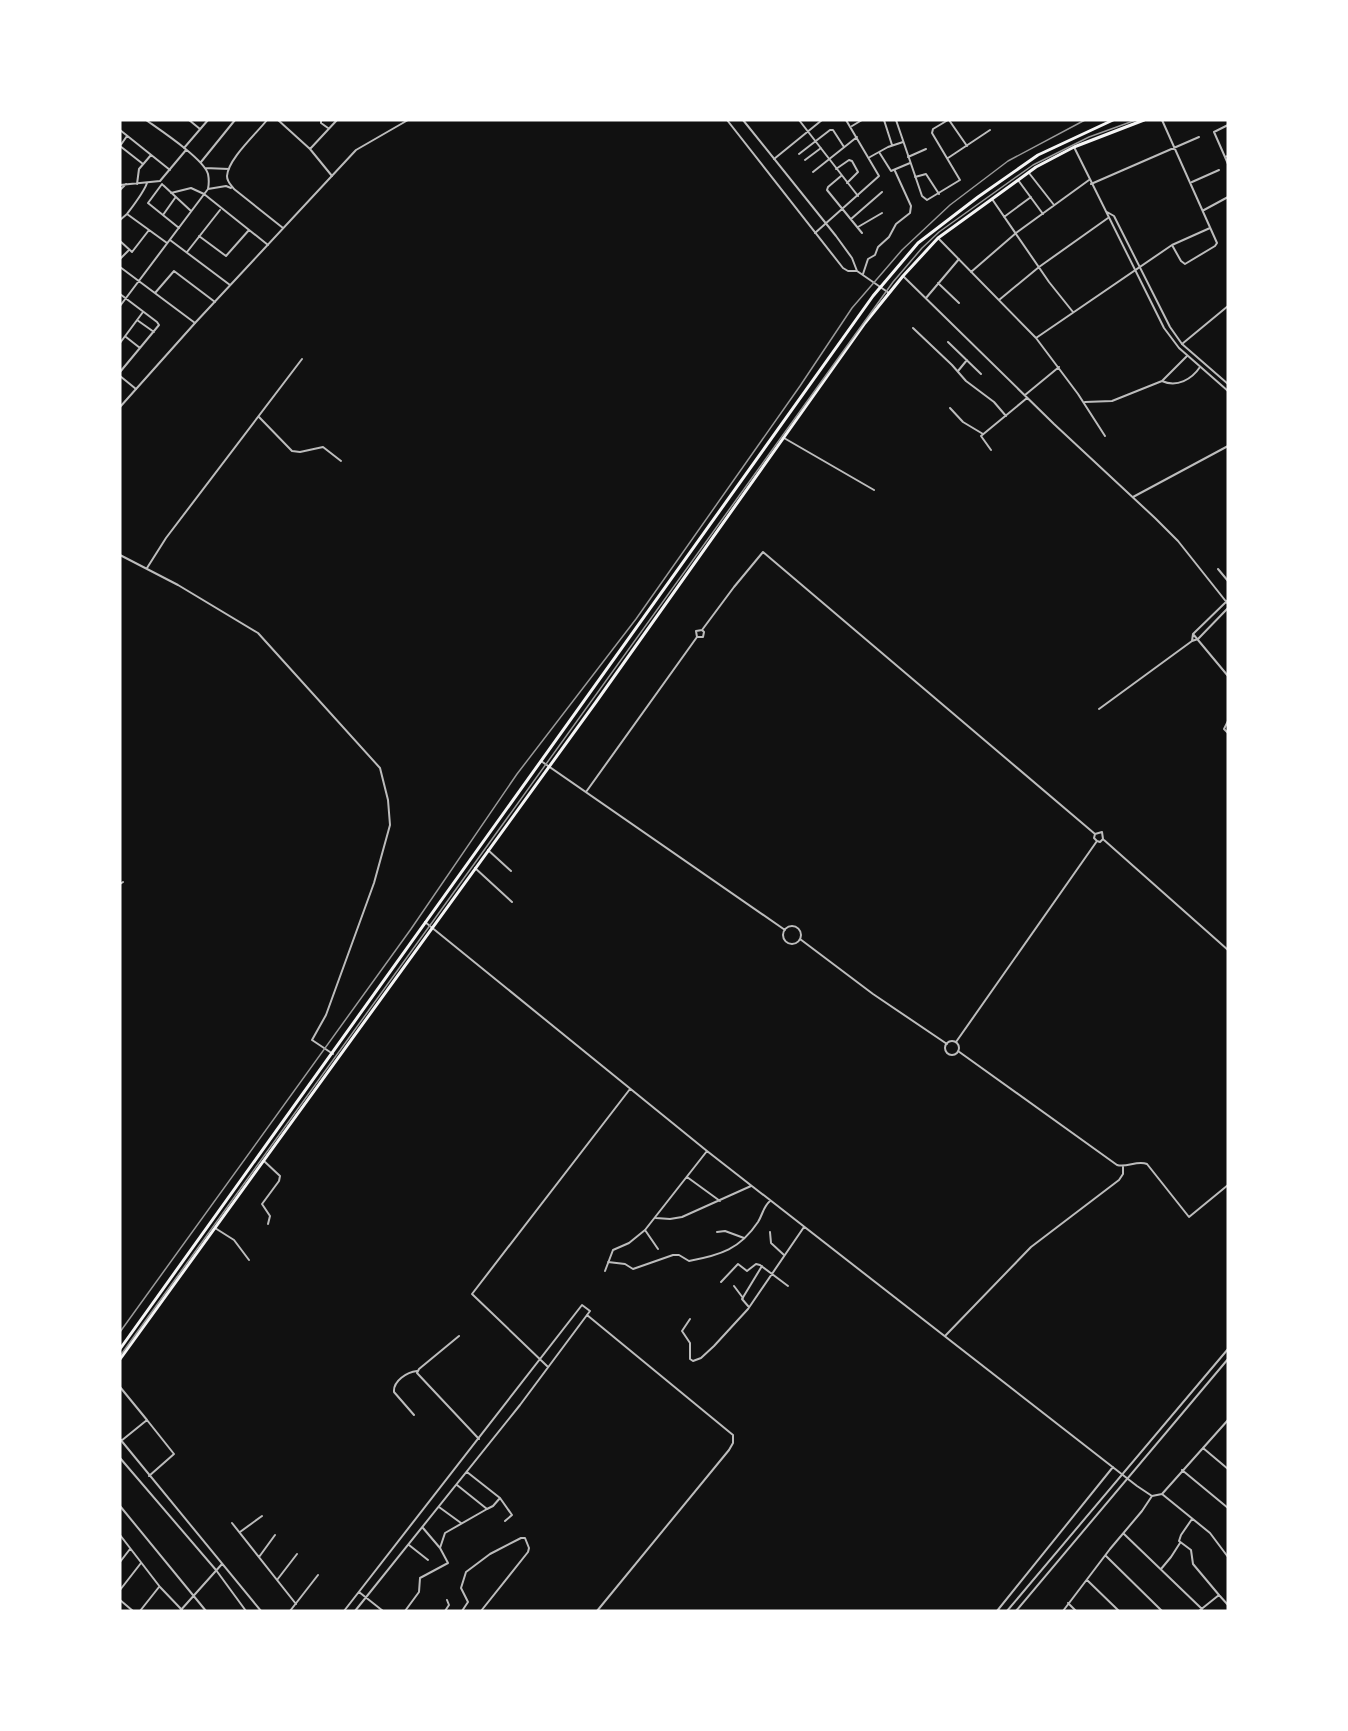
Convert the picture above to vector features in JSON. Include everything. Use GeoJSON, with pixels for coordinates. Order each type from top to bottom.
{"type":"FeatureCollection","features":[{"type":"Feature","properties":{"kind":"highway"},"geometry":{"type":"LineString","coordinates":[[120,1349],[881,287],[918,243],[978,197],[1038,155],[1113,120]]}},
{"type":"Feature","properties":{"kind":"highway"},"geometry":{"type":"LineString","coordinates":[[120,1359],[865,323],[903,276],[938,238],[1018,180],[1074,147],[1144,120]]}},
{"type":"Feature","properties":{"kind":"highway"},"geometry":{"type":"LineString","coordinates":[[724,505],[732,510]]}},
{"type":"Feature","properties":{"kind":"highway"},"geometry":{"type":"LineString","coordinates":[[145,1314],[150,1317]]}},
{"type":"Feature","properties":{"kind":"street"},"geometry":{"type":"LineString","coordinates":[[120,306],[208,189],[208,175],[205,168],[185,149],[146,120]]}},
{"type":"Feature","properties":{"kind":"street"},"geometry":{"type":"LineString","coordinates":[[189,120],[200,129]]}},
{"type":"Feature","properties":{"kind":"street"},"geometry":{"type":"LineString","coordinates":[[179,228],[148,203],[208,120]]}},
{"type":"Feature","properties":{"kind":"street"},"geometry":{"type":"LineString","coordinates":[[200,163],[235,120]]}},
{"type":"Feature","properties":{"kind":"street"},"geometry":{"type":"LineString","coordinates":[[267,120],[238,154],[227,177],[234,189],[283,228]]}},
{"type":"Feature","properties":{"kind":"street"},"geometry":{"type":"LineString","coordinates":[[278,120],[310,149],[332,176]]}},
{"type":"Feature","properties":{"kind":"street"},"geometry":{"type":"LineString","coordinates":[[283,124],[286,120]]}},
{"type":"Feature","properties":{"kind":"street"},"geometry":{"type":"LineString","coordinates":[[321,120],[321,123],[329,129]]}},
{"type":"Feature","properties":{"kind":"street"},"geometry":{"type":"LineString","coordinates":[[310,149],[337,120]]}},
{"type":"Feature","properties":{"kind":"street"},"geometry":{"type":"LineString","coordinates":[[120,406],[356,150],[408,120]]}},
{"type":"Feature","properties":{"kind":"street"},"geometry":{"type":"LineString","coordinates":[[727,120],[843,268],[848,271],[857,271],[889,293]]}},
{"type":"Feature","properties":{"kind":"street"},"geometry":{"type":"LineString","coordinates":[[744,120],[852,258],[857,271]]}},
{"type":"Feature","properties":{"kind":"street"},"geometry":{"type":"LineString","coordinates":[[799,120],[858,196]]}},
{"type":"Feature","properties":{"kind":"street"},"geometry":{"type":"LineString","coordinates":[[774,159],[822,120]]}},
{"type":"Feature","properties":{"kind":"street"},"geometry":{"type":"LineString","coordinates":[[814,233],[879,176],[846,120]]}},
{"type":"Feature","properties":{"kind":"street"},"geometry":{"type":"LineString","coordinates":[[851,127],[862,120]]}},
{"type":"Feature","properties":{"kind":"street"},"geometry":{"type":"LineString","coordinates":[[884,120],[892,145]]}},
{"type":"Feature","properties":{"kind":"street"},"geometry":{"type":"LineString","coordinates":[[896,120],[915,177],[925,199],[929,200],[960,180],[932,132],[943,121],[949,120],[967,146]]}},
{"type":"Feature","properties":{"kind":"street"},"geometry":{"type":"LineString","coordinates":[[1162,120],[1217,242],[1216,245],[1186,263],[1181,261],[1172,245]]}},
{"type":"Feature","properties":{"kind":"street"},"geometry":{"type":"LineString","coordinates":[[1228,125],[1214,132],[1228,164]]}},
{"type":"Feature","properties":{"kind":"street"},"geometry":{"type":"LineString","coordinates":[[120,130],[170,171]]}},
{"type":"Feature","properties":{"kind":"street"},"geometry":{"type":"LineString","coordinates":[[800,154],[832,130],[844,147]]}},
{"type":"Feature","properties":{"kind":"street"},"geometry":{"type":"LineString","coordinates":[[948,158],[990,130]]}},
{"type":"Feature","properties":{"kind":"street"},"geometry":{"type":"LineString","coordinates":[[127,136],[120,146],[143,164]]}},
{"type":"Feature","properties":{"kind":"street"},"geometry":{"type":"LineString","coordinates":[[813,172],[857,137]]}},
{"type":"Feature","properties":{"kind":"street"},"geometry":{"type":"LineString","coordinates":[[1091,184],[1199,137]]}},
{"type":"Feature","properties":{"kind":"street"},"geometry":{"type":"LineString","coordinates":[[869,158],[892,145],[903,142]]}},
{"type":"Feature","properties":{"kind":"street"},"geometry":{"type":"LineString","coordinates":[[1074,147],[1164,328],[1179,348],[1228,392]]}},
{"type":"Feature","properties":{"kind":"street"},"geometry":{"type":"LineString","coordinates":[[805,160],[821,148]]}},
{"type":"Feature","properties":{"kind":"street"},"geometry":{"type":"LineString","coordinates":[[908,157],[927,149]]}},
{"type":"Feature","properties":{"kind":"street"},"geometry":{"type":"LineString","coordinates":[[879,152],[890,170],[895,171],[910,163]]}},
{"type":"Feature","properties":{"kind":"street"},"geometry":{"type":"LineString","coordinates":[[137,184],[138,172],[151,155]]}},
{"type":"Feature","properties":{"kind":"street"},"geometry":{"type":"LineString","coordinates":[[836,169],[849,160],[852,161],[858,172],[847,183]]}},
{"type":"Feature","properties":{"kind":"street"},"geometry":{"type":"LineString","coordinates":[[205,168],[229,169]]}},
{"type":"Feature","properties":{"kind":"street"},"geometry":{"type":"LineString","coordinates":[[1191,183],[1219,170]]}},
{"type":"Feature","properties":{"kind":"street"},"geometry":{"type":"LineString","coordinates":[[862,274],[868,259],[875,255],[878,247],[889,237],[896,224],[907,217],[911,211],[911,206],[895,171]]}},
{"type":"Feature","properties":{"kind":"street"},"geometry":{"type":"LineString","coordinates":[[1029,173],[1054,205]]}},
{"type":"Feature","properties":{"kind":"street"},"geometry":{"type":"LineString","coordinates":[[915,177],[926,174],[939,194]]}},
{"type":"Feature","properties":{"kind":"street"},"geometry":{"type":"LineString","coordinates":[[841,176],[827,189],[862,232]]}},
{"type":"Feature","properties":{"kind":"street"},"geometry":{"type":"LineString","coordinates":[[1018,180],[1043,214]]}},
{"type":"Feature","properties":{"kind":"street"},"geometry":{"type":"LineString","coordinates":[[971,272],[1016,233],[1089,180]]}},
{"type":"Feature","properties":{"kind":"street"},"geometry":{"type":"LineString","coordinates":[[120,220],[127,214],[147,183]]}},
{"type":"Feature","properties":{"kind":"street"},"geometry":{"type":"LineString","coordinates":[[120,185],[161,183],[191,211]]}},
{"type":"Feature","properties":{"kind":"street"},"geometry":{"type":"LineString","coordinates":[[120,190],[126,184]]}},
{"type":"Feature","properties":{"kind":"street"},"geometry":{"type":"LineString","coordinates":[[208,189],[226,186],[234,189]]}},
{"type":"Feature","properties":{"kind":"street"},"geometry":{"type":"LineString","coordinates":[[171,193],[191,189],[204,194],[267,245]]}},
{"type":"Feature","properties":{"kind":"street"},"geometry":{"type":"LineString","coordinates":[[851,219],[882,192]]}},
{"type":"Feature","properties":{"kind":"street"},"geometry":{"type":"LineString","coordinates":[[1004,217],[1031,197]]}},
{"type":"Feature","properties":{"kind":"street"},"geometry":{"type":"LineString","coordinates":[[1203,211],[1228,197]]}},
{"type":"Feature","properties":{"kind":"street"},"geometry":{"type":"LineString","coordinates":[[162,215],[175,198]]}},
{"type":"Feature","properties":{"kind":"street"},"geometry":{"type":"LineString","coordinates":[[992,199],[1073,312]]}},
{"type":"Feature","properties":{"kind":"street"},"geometry":{"type":"LineString","coordinates":[[187,252],[221,209]]}},
{"type":"Feature","properties":{"kind":"street"},"geometry":{"type":"LineString","coordinates":[[1107,212],[1114,216],[1170,327],[1182,344],[1228,384]]}},
{"type":"Feature","properties":{"kind":"street"},"geometry":{"type":"LineString","coordinates":[[858,227],[882,213]]}},
{"type":"Feature","properties":{"kind":"street"},"geometry":{"type":"LineString","coordinates":[[127,214],[167,243]]}},
{"type":"Feature","properties":{"kind":"street"},"geometry":{"type":"LineString","coordinates":[[999,300],[1039,267],[1108,218]]}},
{"type":"Feature","properties":{"kind":"street"},"geometry":{"type":"LineString","coordinates":[[1036,338],[1172,245],[1210,228]]}},
{"type":"Feature","properties":{"kind":"street"},"geometry":{"type":"LineString","coordinates":[[120,259],[128,251],[133,251],[149,230]]}},
{"type":"Feature","properties":{"kind":"street"},"geometry":{"type":"LineString","coordinates":[[199,236],[226,256],[249,230]]}},
{"type":"Feature","properties":{"kind":"street"},"geometry":{"type":"LineString","coordinates":[[938,238],[1036,338],[1059,367],[1105,436]]}},
{"type":"Feature","properties":{"kind":"street"},"geometry":{"type":"LineString","coordinates":[[170,240],[230,285]]}},
{"type":"Feature","properties":{"kind":"street"},"geometry":{"type":"LineString","coordinates":[[120,241],[128,251]]}},
{"type":"Feature","properties":{"kind":"street"},"geometry":{"type":"LineString","coordinates":[[926,298],[959,259]]}},
{"type":"Feature","properties":{"kind":"street"},"geometry":{"type":"LineString","coordinates":[[120,267],[195,323]]}},
{"type":"Feature","properties":{"kind":"street"},"geometry":{"type":"LineString","coordinates":[[155,293],[172,273],[176,272],[215,302]]}},
{"type":"Feature","properties":{"kind":"street"},"geometry":{"type":"LineString","coordinates":[[903,276],[1178,541],[1227,602],[1193,634],[1192,641]]}},
{"type":"Feature","properties":{"kind":"street"},"geometry":{"type":"LineString","coordinates":[[938,284],[959,303]]}},
{"type":"Feature","properties":{"kind":"street"},"geometry":{"type":"LineString","coordinates":[[120,294],[159,324],[120,374],[136,389]]}},
{"type":"Feature","properties":{"kind":"street"},"geometry":{"type":"LineString","coordinates":[[1182,344],[1228,306]]}},
{"type":"Feature","properties":{"kind":"street"},"geometry":{"type":"LineString","coordinates":[[120,343],[143,312]]}},
{"type":"Feature","properties":{"kind":"street"},"geometry":{"type":"LineString","coordinates":[[137,320],[154,333]]}},
{"type":"Feature","properties":{"kind":"street"},"geometry":{"type":"LineString","coordinates":[[913,328],[972,386],[994,402],[1006,416]]}},
{"type":"Feature","properties":{"kind":"street"},"geometry":{"type":"LineString","coordinates":[[125,336],[140,348]]}},
{"type":"Feature","properties":{"kind":"street"},"geometry":{"type":"LineString","coordinates":[[948,342],[981,374]]}},
{"type":"Feature","properties":{"kind":"street"},"geometry":{"type":"LineString","coordinates":[[1083,402],[1112,401],[1162,381],[1187,356]]}},
{"type":"Feature","properties":{"kind":"street"},"geometry":{"type":"LineString","coordinates":[[147,568],[166,538],[302,359]]}},
{"type":"Feature","properties":{"kind":"street"},"geometry":{"type":"LineString","coordinates":[[958,371],[967,360]]}},
{"type":"Feature","properties":{"kind":"street"},"geometry":{"type":"LineString","coordinates":[[991,450],[981,438],[983,434],[1059,367]]}},
{"type":"Feature","properties":{"kind":"street"},"geometry":{"type":"LineString","coordinates":[[1162,381],[1169,383],[1189,380],[1200,367]]}},
{"type":"Feature","properties":{"kind":"street"},"geometry":{"type":"LineString","coordinates":[[950,408],[963,422],[983,434]]}},
{"type":"Feature","properties":{"kind":"street"},"geometry":{"type":"LineString","coordinates":[[258,416],[292,451],[300,452],[323,447],[341,461]]}},
{"type":"Feature","properties":{"kind":"street"},"geometry":{"type":"LineString","coordinates":[[784,438],[874,490]]}},
{"type":"Feature","properties":{"kind":"street"},"geometry":{"type":"LineString","coordinates":[[1132,497],[1228,446]]}},
{"type":"Feature","properties":{"kind":"street"},"geometry":{"type":"LineString","coordinates":[[586,792],[697,637],[696,631],[702,630],[734,586],[763,552],[1095,834],[1096,841],[956,1042]]}},
{"type":"Feature","properties":{"kind":"street"},"geometry":{"type":"LineString","coordinates":[[120,555],[147,568],[258,633],[380,768],[388,800],[390,825],[374,883],[326,1015],[312,1040],[333,1054]]}},
{"type":"Feature","properties":{"kind":"street"},"geometry":{"type":"LineString","coordinates":[[1218,568],[1228,581]]}},
{"type":"Feature","properties":{"kind":"street"},"geometry":{"type":"LineString","coordinates":[[1100,710],[1192,641],[1198,639],[1228,608]]}},
{"type":"Feature","properties":{"kind":"street"},"geometry":{"type":"LineString","coordinates":[[697,637],[703,637],[702,630]]}},
{"type":"Feature","properties":{"kind":"street"},"geometry":{"type":"LineString","coordinates":[[1193,634],[1228,676]]}},
{"type":"Feature","properties":{"kind":"street"},"geometry":{"type":"LineString","coordinates":[[1228,721],[1224,727],[1228,733]]}},
{"type":"Feature","properties":{"kind":"street"},"geometry":{"type":"LineString","coordinates":[[540,761],[785,930]]}},
{"type":"Feature","properties":{"kind":"street"},"geometry":{"type":"LineString","coordinates":[[1095,834],[1102,832],[1103,839],[1228,950]]}},
{"type":"Feature","properties":{"kind":"street"},"geometry":{"type":"LineString","coordinates":[[1096,841],[1100,842],[1103,839]]}},
{"type":"Feature","properties":{"kind":"street"},"geometry":{"type":"LineString","coordinates":[[488,850],[511,871]]}},
{"type":"Feature","properties":{"kind":"street"},"geometry":{"type":"LineString","coordinates":[[475,868],[512,903]]}},
{"type":"Feature","properties":{"kind":"street"},"geometry":{"type":"LineString","coordinates":[[425,922],[707,1152],[1152,1496]]}},
{"type":"Feature","properties":{"kind":"street"},"geometry":{"type":"LineString","coordinates":[[790,926],[797,927],[801,933],[800,939],[794,943],[788,942],[784,937],[785,930],[790,926]]}},
{"type":"Feature","properties":{"kind":"street"},"geometry":{"type":"LineString","coordinates":[[800,939],[873,994],[946,1044]]}},
{"type":"Feature","properties":{"kind":"street"},"geometry":{"type":"LineString","coordinates":[[946,1044],[951,1041],[956,1042]]}},
{"type":"Feature","properties":{"kind":"street"},"geometry":{"type":"LineString","coordinates":[[956,1042],[958,1051],[1112,1162],[1123,1167],[1140,1162],[1147,1164],[1188,1217],[1228,1185]]}},
{"type":"Feature","properties":{"kind":"street"},"geometry":{"type":"LineString","coordinates":[[946,1044],[948,1053],[953,1054],[958,1051]]}},
{"type":"Feature","properties":{"kind":"street"},"geometry":{"type":"LineString","coordinates":[[548,1367],[472,1294],[630,1089]]}},
{"type":"Feature","properties":{"kind":"street"},"geometry":{"type":"LineString","coordinates":[[605,1271],[613,1250],[629,1243],[645,1230],[707,1152]]}},
{"type":"Feature","properties":{"kind":"street"},"geometry":{"type":"LineString","coordinates":[[264,1161],[280,1176],[279,1181],[261,1204],[270,1217],[268,1224]]}},
{"type":"Feature","properties":{"kind":"street"},"geometry":{"type":"LineString","coordinates":[[945,1336],[1031,1247],[1119,1180],[1123,1167]]}},
{"type":"Feature","properties":{"kind":"street"},"geometry":{"type":"LineString","coordinates":[[687,1177],[720,1201]]}},
{"type":"Feature","properties":{"kind":"street"},"geometry":{"type":"LineString","coordinates":[[656,1218],[680,1217],[751,1186]]}},
{"type":"Feature","properties":{"kind":"street"},"geometry":{"type":"LineString","coordinates":[[608,1262],[624,1264],[633,1269],[674,1255],[692,1261],[730,1250],[759,1221],[764,1208],[770,1201]]}},
{"type":"Feature","properties":{"kind":"street"},"geometry":{"type":"LineString","coordinates":[[690,1319],[682,1330],[689,1341],[690,1359],[693,1361],[701,1358],[714,1346],[749,1307],[804,1227]]}},
{"type":"Feature","properties":{"kind":"street"},"geometry":{"type":"LineString","coordinates":[[215,1228],[234,1240],[249,1260]]}},
{"type":"Feature","properties":{"kind":"street"},"geometry":{"type":"LineString","coordinates":[[645,1230],[658,1250]]}},
{"type":"Feature","properties":{"kind":"street"},"geometry":{"type":"LineString","coordinates":[[717,1232],[727,1232],[744,1238]]}},
{"type":"Feature","properties":{"kind":"street"},"geometry":{"type":"LineString","coordinates":[[770,1232],[771,1243],[784,1255]]}},
{"type":"Feature","properties":{"kind":"street"},"geometry":{"type":"LineString","coordinates":[[722,1281],[738,1264],[747,1271],[754,1264],[762,1266],[788,1286]]}},
{"type":"Feature","properties":{"kind":"street"},"geometry":{"type":"LineString","coordinates":[[742,1298],[762,1266]]}},
{"type":"Feature","properties":{"kind":"street"},"geometry":{"type":"LineString","coordinates":[[734,1286],[743,1302],[749,1307]]}},
{"type":"Feature","properties":{"kind":"street"},"geometry":{"type":"LineString","coordinates":[[344,1611],[582,1305],[590,1311],[457,1485],[355,1611]]}},
{"type":"Feature","properties":{"kind":"street"},"geometry":{"type":"LineString","coordinates":[[587,1315],[734,1438],[729,1450],[597,1611]]}},
{"type":"Feature","properties":{"kind":"street"},"geometry":{"type":"LineString","coordinates":[[414,1415],[394,1392],[395,1383],[408,1373],[417,1371],[459,1336]]}},
{"type":"Feature","properties":{"kind":"street"},"geometry":{"type":"LineString","coordinates":[[1007,1611],[1228,1349]]}},
{"type":"Feature","properties":{"kind":"street"},"geometry":{"type":"LineString","coordinates":[[1016,1611],[1228,1359]]}},
{"type":"Feature","properties":{"kind":"street"},"geometry":{"type":"LineString","coordinates":[[417,1371],[479,1439]]}},
{"type":"Feature","properties":{"kind":"street"},"geometry":{"type":"LineString","coordinates":[[120,1387],[174,1452],[172,1458],[149,1476]]}},
{"type":"Feature","properties":{"kind":"street"},"geometry":{"type":"LineString","coordinates":[[147,1420],[121,1440],[261,1611]]}},
{"type":"Feature","properties":{"kind":"street"},"geometry":{"type":"LineString","coordinates":[[1063,1611],[1152,1496],[1162,1494],[1228,1420]]}},
{"type":"Feature","properties":{"kind":"street"},"geometry":{"type":"LineString","coordinates":[[1223,1425],[1228,1429]]}},
{"type":"Feature","properties":{"kind":"street"},"geometry":{"type":"LineString","coordinates":[[1203,1448],[1228,1468]]}},
{"type":"Feature","properties":{"kind":"street"},"geometry":{"type":"LineString","coordinates":[[120,1458],[216,1570],[246,1611]]}},
{"type":"Feature","properties":{"kind":"street"},"geometry":{"type":"LineString","coordinates":[[998,1611],[1113,1467]]}},
{"type":"Feature","properties":{"kind":"street"},"geometry":{"type":"LineString","coordinates":[[1182,1470],[1228,1508]]}},
{"type":"Feature","properties":{"kind":"street"},"geometry":{"type":"LineString","coordinates":[[467,1472],[500,1498],[512,1515],[505,1521]]}},
{"type":"Feature","properties":{"kind":"street"},"geometry":{"type":"LineString","coordinates":[[457,1485],[487,1509]]}},
{"type":"Feature","properties":{"kind":"street"},"geometry":{"type":"LineString","coordinates":[[1162,1494],[1210,1533],[1228,1557]]}},
{"type":"Feature","properties":{"kind":"street"},"geometry":{"type":"LineString","coordinates":[[440,1548],[445,1533],[494,1506],[500,1498]]}},
{"type":"Feature","properties":{"kind":"street"},"geometry":{"type":"LineString","coordinates":[[120,1506],[206,1611]]}},
{"type":"Feature","properties":{"kind":"street"},"geometry":{"type":"LineString","coordinates":[[439,1507],[462,1524]]}},
{"type":"Feature","properties":{"kind":"street"},"geometry":{"type":"LineString","coordinates":[[239,1532],[262,1516]]}},
{"type":"Feature","properties":{"kind":"street"},"geometry":{"type":"LineString","coordinates":[[1161,1569],[1180,1543],[1179,1538],[1192,1519]]}},
{"type":"Feature","properties":{"kind":"street"},"geometry":{"type":"LineString","coordinates":[[232,1523],[296,1604]]}},
{"type":"Feature","properties":{"kind":"street"},"geometry":{"type":"LineString","coordinates":[[405,1611],[419,1592],[420,1578],[448,1563],[440,1548],[423,1528]]}},
{"type":"Feature","properties":{"kind":"street"},"geometry":{"type":"LineString","coordinates":[[1123,1533],[1201,1610],[1219,1594]]}},
{"type":"Feature","properties":{"kind":"street"},"geometry":{"type":"LineString","coordinates":[[120,1535],[181,1610],[222,1564]]}},
{"type":"Feature","properties":{"kind":"street"},"geometry":{"type":"LineString","coordinates":[[259,1558],[275,1535]]}},
{"type":"Feature","properties":{"kind":"street"},"geometry":{"type":"LineString","coordinates":[[462,1611],[468,1602],[461,1588],[465,1573],[490,1554],[525,1538],[529,1547],[528,1552],[481,1611]]}},
{"type":"Feature","properties":{"kind":"street"},"geometry":{"type":"LineString","coordinates":[[1180,1543],[1191,1550],[1193,1563],[1227,1603]]}},
{"type":"Feature","properties":{"kind":"street"},"geometry":{"type":"LineString","coordinates":[[409,1545],[428,1560]]}},
{"type":"Feature","properties":{"kind":"street"},"geometry":{"type":"LineString","coordinates":[[120,1562],[130,1549]]}},
{"type":"Feature","properties":{"kind":"street"},"geometry":{"type":"LineString","coordinates":[[277,1580],[297,1554]]}},
{"type":"Feature","properties":{"kind":"street"},"geometry":{"type":"LineString","coordinates":[[1105,1555],[1162,1611]]}},
{"type":"Feature","properties":{"kind":"street"},"geometry":{"type":"LineString","coordinates":[[120,1590],[141,1563]]}},
{"type":"Feature","properties":{"kind":"street"},"geometry":{"type":"LineString","coordinates":[[290,1611],[318,1575]]}},
{"type":"Feature","properties":{"kind":"street"},"geometry":{"type":"LineString","coordinates":[[1087,1580],[1119,1611]]}},
{"type":"Feature","properties":{"kind":"street"},"geometry":{"type":"LineString","coordinates":[[141,1611],[160,1587]]}},
{"type":"Feature","properties":{"kind":"street"},"geometry":{"type":"LineString","coordinates":[[359,1592],[383,1611]]}},
{"type":"Feature","properties":{"kind":"street"},"geometry":{"type":"LineString","coordinates":[[120,1600],[133,1611]]}},
{"type":"Feature","properties":{"kind":"street"},"geometry":{"type":"LineString","coordinates":[[445,1611],[448,1605],[447,1600]]}},
{"type":"Feature","properties":{"kind":"street"},"geometry":{"type":"LineString","coordinates":[[1068,1603],[1076,1611]]}},
{"type":"Feature","properties":{"kind":"railway"},"geometry":{"type":"LineString","coordinates":[[120,1332],[411,929],[517,774],[636,619],[852,308],[902,250],[950,205],[1008,161],[1085,120]]}},
{"type":"Feature","properties":{"kind":"railway"},"geometry":{"type":"LineString","coordinates":[[120,1356],[893,282],[939,232],[1033,165],[1089,137],[1136,120]]}}]}
